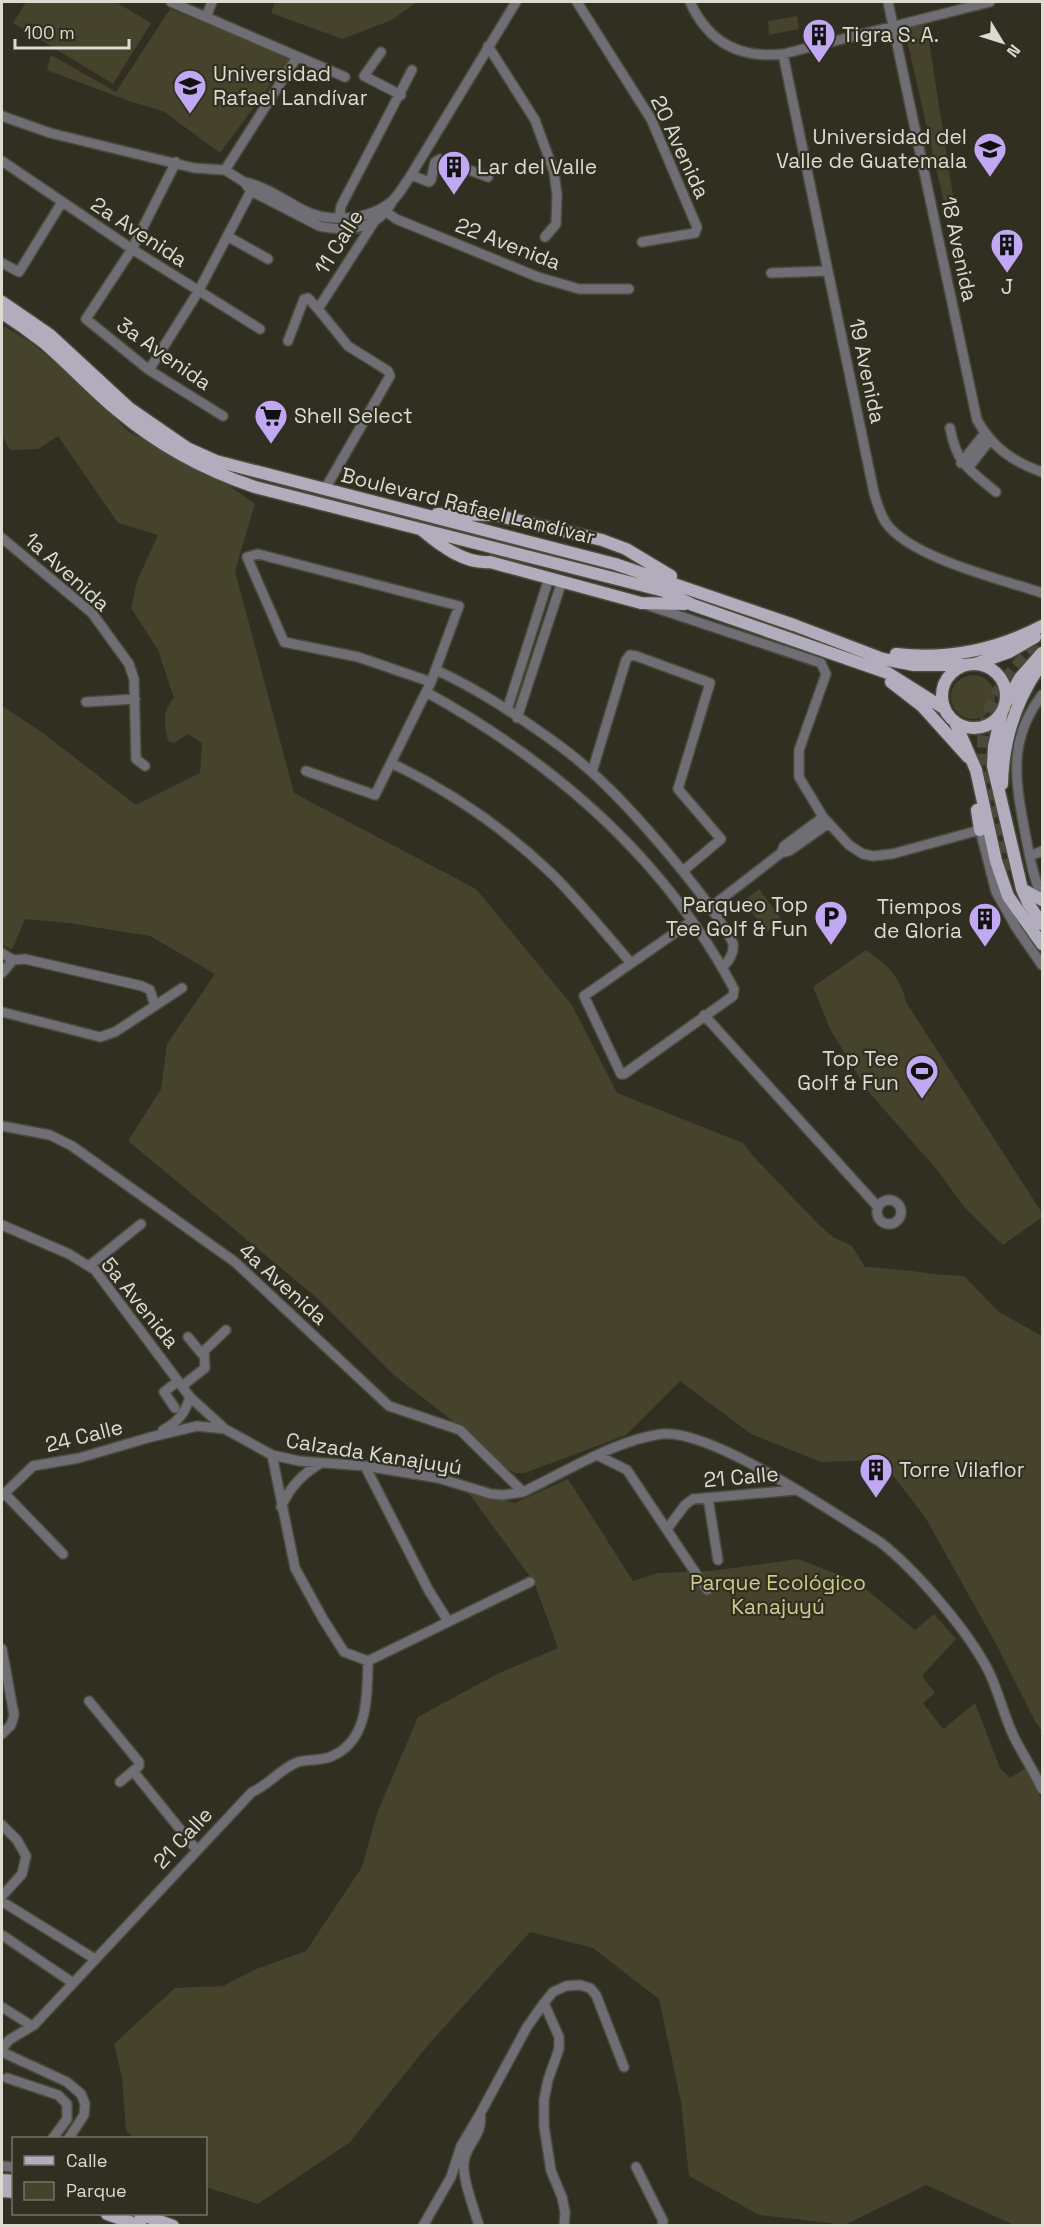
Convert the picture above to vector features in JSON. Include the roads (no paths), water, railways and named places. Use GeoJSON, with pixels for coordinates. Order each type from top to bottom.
{"type":"FeatureCollection","features":[{"type":"Feature","properties":{"kind":"main road","name":"Boulevard Rafael Landívar"},"geometry":{"type":"LineString","coordinates":[[2,302],[50,335],[129,408],[187,448],[238,468],[424,514],[478,536],[664,591],[693,605],[865,658],[914,665],[969,665]]}},
{"type":"Feature","properties":{"kind":"main road","name":"Boulevard Rafael Landívar"},"geometry":{"type":"LineString","coordinates":[[2,313],[44,344],[138,427],[195,463],[255,487],[420,528],[478,536],[615,564],[752,611],[865,658],[945,709]]}},
{"type":"Feature","properties":{"kind":"main road"},"geometry":{"type":"LineString","coordinates":[[424,514],[495,515],[619,545],[666,574],[727,596],[752,611]]}},
{"type":"Feature","properties":{"kind":"main road"},"geometry":{"type":"LineString","coordinates":[[490,562],[479,553],[478,536],[483,523],[495,515]]}},
{"type":"Feature","properties":{"kind":"main road"},"geometry":{"type":"LineString","coordinates":[[420,528],[447,550],[474,560],[490,562],[641,603],[693,605]]}},
{"type":"Feature","properties":{"kind":"main road"},"geometry":{"type":"LineString","coordinates":[[865,658],[974,652],[1007,642],[1042,626]]}},
{"type":"Feature","properties":{"kind":"main road"},"geometry":{"type":"LineString","coordinates":[[1042,631],[1018,647],[969,665],[952,674],[943,691],[945,709],[955,722],[974,764],[996,861],[1008,896],[1042,944]]}},
{"type":"Feature","properties":{"kind":"main road"},"geometry":{"type":"LineString","coordinates":[[955,722],[972,728],[981,728],[990,724],[1004,707],[1020,678],[1042,653]]}},
{"type":"Feature","properties":{"kind":"main road"},"geometry":{"type":"LineString","coordinates":[[865,658],[921,706],[974,764]]}},
{"type":"Feature","properties":{"kind":"main road"},"geometry":{"type":"LineString","coordinates":[[1001,801],[1003,761],[1012,722],[1022,696],[1042,663]]}},
{"type":"Feature","properties":{"kind":"main road"},"geometry":{"type":"LineString","coordinates":[[969,665],[989,668],[1001,678],[1006,694],[994,746],[993,766],[1022,889],[1042,924]]}},
{"type":"Feature","properties":{"kind":"main road"},"geometry":{"type":"LineString","coordinates":[[951,739],[963,759],[972,783],[980,830]]}},
{"type":"Feature","properties":{"kind":"main road"},"geometry":{"type":"LineString","coordinates":[[1007,871],[1029,923]]}},
{"type":"Feature","properties":{"kind":"main road"},"geometry":{"type":"LineString","coordinates":[[1022,889],[1042,898]]}},
{"type":"Feature","properties":{"kind":"main road"},"geometry":{"type":"LineString","coordinates":[[1007,911],[1008,896]]}},
{"type":"Feature","properties":{"kind":"main road"},"geometry":{"type":"LineString","coordinates":[[110,2215],[141,2226]]}},
{"type":"Feature","properties":{"kind":"main road"},"geometry":{"type":"LineString","coordinates":[[143,2215],[173,2226]]}},
{"type":"Feature","properties":{"kind":"street"},"geometry":{"type":"LineString","coordinates":[[171,2],[294,53],[297,57],[345,77]]}},
{"type":"Feature","properties":{"kind":"street"},"geometry":{"type":"LineString","coordinates":[[206,17],[212,2]]}},
{"type":"Feature","properties":{"kind":"street","name":"11 Calle"},"geometry":{"type":"LineString","coordinates":[[384,210],[411,175],[516,2]]}},
{"type":"Feature","properties":{"kind":"street","name":"20 Avenida"},"geometry":{"type":"LineString","coordinates":[[578,2],[651,119],[697,227],[695,233],[642,242]]}},
{"type":"Feature","properties":{"kind":"street"},"geometry":{"type":"LineString","coordinates":[[690,2],[697,18],[720,41],[750,55],[783,54],[990,2]]}},
{"type":"Feature","properties":{"kind":"street","name":"18 Avenida"},"geometry":{"type":"LineString","coordinates":[[888,2],[977,420],[987,436],[1015,461],[1042,472]]}},
{"type":"Feature","properties":{"kind":"street"},"geometry":{"type":"LineString","coordinates":[[488,46],[535,120],[554,172],[557,195],[556,224],[545,237]]}},
{"type":"Feature","properties":{"kind":"street"},"geometry":{"type":"LineString","coordinates":[[381,52],[364,76],[401,95]]}},
{"type":"Feature","properties":{"kind":"street","name":"19 Avenida"},"geometry":{"type":"LineString","coordinates":[[783,54],[874,493],[886,523],[904,539],[933,556],[1042,593]]}},
{"type":"Feature","properties":{"kind":"street"},"geometry":{"type":"LineString","coordinates":[[225,170],[297,57]]}},
{"type":"Feature","properties":{"kind":"street"},"geometry":{"type":"LineString","coordinates":[[351,228],[341,218],[341,206],[401,95],[412,70]]}},
{"type":"Feature","properties":{"kind":"street"},"geometry":{"type":"LineString","coordinates":[[2,116],[50,133],[194,168],[225,170],[319,226],[361,227],[381,218],[384,210]]}},
{"type":"Feature","properties":{"kind":"street"},"geometry":{"type":"LineString","coordinates":[[411,175],[429,182],[435,162],[440,159],[488,177]]}},
{"type":"Feature","properties":{"kind":"street","name":"2a Avenida"},"geometry":{"type":"LineString","coordinates":[[2,161],[198,292],[260,329]]}},
{"type":"Feature","properties":{"kind":"street"},"geometry":{"type":"LineString","coordinates":[[132,249],[176,162]]}},
{"type":"Feature","properties":{"kind":"street"},"geometry":{"type":"LineString","coordinates":[[253,187],[316,215],[341,218],[364,216],[384,210]]}},
{"type":"Feature","properties":{"kind":"street"},"geometry":{"type":"LineString","coordinates":[[149,370],[198,292],[253,187]]}},
{"type":"Feature","properties":{"kind":"street"},"geometry":{"type":"LineString","coordinates":[[2,263],[19,272],[62,202]]}},
{"type":"Feature","properties":{"kind":"street","name":"22 Avenida"},"geometry":{"type":"LineString","coordinates":[[384,210],[396,219],[538,277],[579,289],[629,289]]}},
{"type":"Feature","properties":{"kind":"street","name":"11 Calle"},"geometry":{"type":"LineString","coordinates":[[318,309],[374,221]]}},
{"type":"Feature","properties":{"kind":"street"},"geometry":{"type":"LineString","coordinates":[[227,236],[268,259]]}},
{"type":"Feature","properties":{"kind":"street","name":"3a Avenida"},"geometry":{"type":"LineString","coordinates":[[132,249],[86,319],[149,370],[223,416]]}},
{"type":"Feature","properties":{"kind":"street"},"geometry":{"type":"LineString","coordinates":[[771,273],[827,271]]}},
{"type":"Feature","properties":{"kind":"street"},"geometry":{"type":"LineString","coordinates":[[288,340],[304,299],[308,298],[348,346],[388,371],[390,376],[325,489]]}},
{"type":"Feature","properties":{"kind":"street"},"geometry":{"type":"LineString","coordinates":[[950,428],[953,447],[964,465],[996,492]]}},
{"type":"Feature","properties":{"kind":"street"},"geometry":{"type":"LineString","coordinates":[[964,465],[987,436]]}},
{"type":"Feature","properties":{"kind":"street","name":"1a Avenida"},"geometry":{"type":"LineString","coordinates":[[2,538],[98,619],[129,664],[135,679],[136,759],[145,766]]}},
{"type":"Feature","properties":{"kind":"street"},"geometry":{"type":"LineString","coordinates":[[306,771],[375,795],[436,670],[459,606],[258,554],[247,557],[284,642],[358,657],[430,682]]}},
{"type":"Feature","properties":{"kind":"street"},"geometry":{"type":"LineString","coordinates":[[507,710],[549,578]]}},
{"type":"Feature","properties":{"kind":"street"},"geometry":{"type":"LineString","coordinates":[[517,718],[562,582]]}},
{"type":"Feature","properties":{"kind":"street"},"geometry":{"type":"LineString","coordinates":[[641,603],[820,663],[826,674],[802,740],[798,765],[799,777],[826,820],[849,845],[863,854],[873,856],[892,854],[980,830],[996,891],[1042,964]]}},
{"type":"Feature","properties":{"kind":"street"},"geometry":{"type":"LineString","coordinates":[[537,615],[550,618]]}},
{"type":"Feature","properties":{"kind":"street"},"geometry":{"type":"LineString","coordinates":[[525,653],[538,656]]}},
{"type":"Feature","properties":{"kind":"street"},"geometry":{"type":"LineString","coordinates":[[592,772],[627,657],[636,656],[710,684],[678,789],[721,839],[683,871]]}},
{"type":"Feature","properties":{"kind":"street"},"geometry":{"type":"LineString","coordinates":[[436,670],[461,682],[507,710],[560,747],[592,772],[636,816],[711,907],[733,941],[733,950],[728,962],[722,967]]}},
{"type":"Feature","properties":{"kind":"street"},"geometry":{"type":"LineString","coordinates":[[426,692],[487,727],[553,773],[618,832],[656,873],[692,921],[734,989],[733,996],[621,1074],[584,996],[692,921]]}},
{"type":"Feature","properties":{"kind":"street"},"geometry":{"type":"LineString","coordinates":[[1042,695],[1026,722],[1016,760],[1017,790],[1030,856],[1042,898]]}},
{"type":"Feature","properties":{"kind":"street"},"geometry":{"type":"LineString","coordinates":[[86,702],[135,699]]}},
{"type":"Feature","properties":{"kind":"street"},"geometry":{"type":"LineString","coordinates":[[391,763],[445,792],[510,837],[552,875],[631,963]]}},
{"type":"Feature","properties":{"kind":"street"},"geometry":{"type":"LineString","coordinates":[[711,907],[781,853],[784,846],[826,820]]}},
{"type":"Feature","properties":{"kind":"street"},"geometry":{"type":"LineString","coordinates":[[1030,856],[1042,851]]}},
{"type":"Feature","properties":{"kind":"street"},"geometry":{"type":"LineString","coordinates":[[2,953],[13,960],[25,959],[142,986],[150,990],[156,1006]]}},
{"type":"Feature","properties":{"kind":"street"},"geometry":{"type":"LineString","coordinates":[[2,973],[13,960]]}},
{"type":"Feature","properties":{"kind":"street"},"geometry":{"type":"LineString","coordinates":[[2,1012],[100,1037],[115,1032],[182,988]]}},
{"type":"Feature","properties":{"kind":"street"},"geometry":{"type":"LineString","coordinates":[[704,1015],[878,1207]]}},
{"type":"Feature","properties":{"kind":"street","name":"4a Avenida"},"geometry":{"type":"LineString","coordinates":[[2,1126],[50,1134],[72,1146],[235,1262],[387,1405],[460,1430],[523,1492]]}},
{"type":"Feature","properties":{"kind":"street"},"geometry":{"type":"LineString","coordinates":[[89,1266],[141,1224]]}},
{"type":"Feature","properties":{"kind":"street","name":"5a Avenida"},"geometry":{"type":"LineString","coordinates":[[2,1225],[69,1254],[95,1270],[190,1397],[225,1429]]}},
{"type":"Feature","properties":{"kind":"street"},"geometry":{"type":"LineString","coordinates":[[202,1354],[226,1330]]}},
{"type":"Feature","properties":{"kind":"street"},"geometry":{"type":"LineString","coordinates":[[175,1408],[164,1392],[205,1368],[202,1354],[188,1337]]}},
{"type":"Feature","properties":{"kind":"street","name":"24 Calle"},"geometry":{"type":"LineString","coordinates":[[151,1437],[178,1420],[187,1409],[190,1397]]}},
{"type":"Feature","properties":{"kind":"street","name":"24 Calle"},"geometry":{"type":"LineString","coordinates":[[3,1495],[33,1466],[79,1458],[197,1426],[225,1429]]}},
{"type":"Feature","properties":{"kind":"street","name":"Calzada Kanajuyú"},"geometry":{"type":"LineString","coordinates":[[225,1429],[272,1455],[299,1461],[364,1466],[438,1478],[491,1494],[523,1492]]}},
{"type":"Feature","properties":{"kind":"street"},"geometry":{"type":"LineString","coordinates":[[523,1492],[598,1456],[641,1438],[661,1434],[684,1435],[752,1465],[796,1490],[888,1548],[954,1620],[986,1668],[1014,1736],[1040,1780],[1042,1789]]}},
{"type":"Feature","properties":{"kind":"street"},"geometry":{"type":"LineString","coordinates":[[272,1455],[295,1568],[344,1652],[368,1661],[530,1582]]}},
{"type":"Feature","properties":{"kind":"street"},"geometry":{"type":"LineString","coordinates":[[598,1456],[627,1470],[707,1590]]}},
{"type":"Feature","properties":{"kind":"street"},"geometry":{"type":"LineString","coordinates":[[281,1507],[293,1486],[307,1471],[321,1464]]}},
{"type":"Feature","properties":{"kind":"street"},"geometry":{"type":"LineString","coordinates":[[364,1466],[429,1591],[448,1622]]}},
{"type":"Feature","properties":{"kind":"street","name":"21 Calle"},"geometry":{"type":"LineString","coordinates":[[667,1529],[685,1505],[693,1499],[796,1490]]}},
{"type":"Feature","properties":{"kind":"street"},"geometry":{"type":"LineString","coordinates":[[3,1495],[63,1554]]}},
{"type":"Feature","properties":{"kind":"street"},"geometry":{"type":"LineString","coordinates":[[708,1498],[718,1560]]}},
{"type":"Feature","properties":{"kind":"street"},"geometry":{"type":"LineString","coordinates":[[2,1649],[14,1719],[2,1734]]}},
{"type":"Feature","properties":{"kind":"street","name":"21 Calle"},"geometry":{"type":"LineString","coordinates":[[2,2051],[9,2040],[32,2026],[252,1792],[298,1762],[324,1759],[348,1746],[359,1731],[366,1702],[368,1661]]}},
{"type":"Feature","properties":{"kind":"street"},"geometry":{"type":"LineString","coordinates":[[90,1701],[139,1762],[139,1766],[120,1782]]}},
{"type":"Feature","properties":{"kind":"street"},"geometry":{"type":"LineString","coordinates":[[133,1771],[196,1849]]}},
{"type":"Feature","properties":{"kind":"street"},"geometry":{"type":"LineString","coordinates":[[2,1825],[16,1839],[26,1856],[22,1874],[4,1900],[95,1959]]}},
{"type":"Feature","properties":{"kind":"street"},"geometry":{"type":"LineString","coordinates":[[2,1935],[73,1983]]}},
{"type":"Feature","properties":{"kind":"street"},"geometry":{"type":"LineString","coordinates":[[423,2226],[454,2170],[454,2162],[461,2146],[528,2026],[553,1992],[566,1986],[580,1985],[590,1988],[596,1995],[624,2067]]}},
{"type":"Feature","properties":{"kind":"street"},"geometry":{"type":"LineString","coordinates":[[544,2003],[559,2037],[559,2049],[548,2080],[544,2100],[544,2126],[551,2171],[565,2212],[564,2226]]}},
{"type":"Feature","properties":{"kind":"street"},"geometry":{"type":"LineString","coordinates":[[2,2007],[32,2026]]}},
{"type":"Feature","properties":{"kind":"street"},"geometry":{"type":"LineString","coordinates":[[2,2051],[67,2082],[78,2090],[84,2099],[84,2115],[70,2137]]}},
{"type":"Feature","properties":{"kind":"street"},"geometry":{"type":"LineString","coordinates":[[7,2078],[58,2095],[68,2104],[67,2119],[54,2137]]}},
{"type":"Feature","properties":{"kind":"street"},"geometry":{"type":"LineString","coordinates":[[479,2226],[464,2170],[464,2158],[481,2127],[480,2114]]}},
{"type":"Feature","properties":{"kind":"street"},"geometry":{"type":"LineString","coordinates":[[636,2167],[663,2221],[662,2226]]}},
{"type":"Feature","properties":{"kind":"street"},"geometry":{"type":"LineString","coordinates":[[454,2170],[464,2170]]}},
{"type":"Feature","properties":{"kind":"tunnel"},"geometry":{"type":"LineString","coordinates":[[1007,871],[990,805],[985,775],[983,747],[986,721],[996,695],[1014,668],[1042,641]]}},
{"type":"Feature","properties":{"kind":"place","name":"Tigra S. A."},"geometry":{"type":"Point","coordinates":[819,64]}},
{"type":"Feature","properties":{"kind":"place","name":"Universidad Rafael Landívar"},"geometry":{"type":"Point","coordinates":[190,115]}},
{"type":"Feature","properties":{"kind":"place","name":"Universidad del Valle de Guatemala"},"geometry":{"type":"Point","coordinates":[990,178]}},
{"type":"Feature","properties":{"kind":"place","name":"Lar del Valle"},"geometry":{"type":"Point","coordinates":[454,196]}},
{"type":"Feature","properties":{"kind":"place","name":"J"},"geometry":{"type":"Point","coordinates":[1007,274]}},
{"type":"Feature","properties":{"kind":"place","name":"Shell Select"},"geometry":{"type":"Point","coordinates":[271,445]}},
{"type":"Feature","properties":{"kind":"place","name":"Parqueo Top Tee Golf & Fun"},"geometry":{"type":"Point","coordinates":[831,946]}},
{"type":"Feature","properties":{"kind":"place","name":"Tiempos de Gloria"},"geometry":{"type":"Point","coordinates":[985,948]}},
{"type":"Feature","properties":{"kind":"place","name":"Top Tee Golf & Fun"},"geometry":{"type":"Point","coordinates":[922,1100]}},
{"type":"Feature","properties":{"kind":"place","name":"Torre Vilaflor"},"geometry":{"type":"Point","coordinates":[876,1499]}},
{"type":"Feature","properties":{"kind":"park label","name":"Parque Ecológico Kanajuyú"},"geometry":{"type":"Point","coordinates":[778,1595]}}]}
